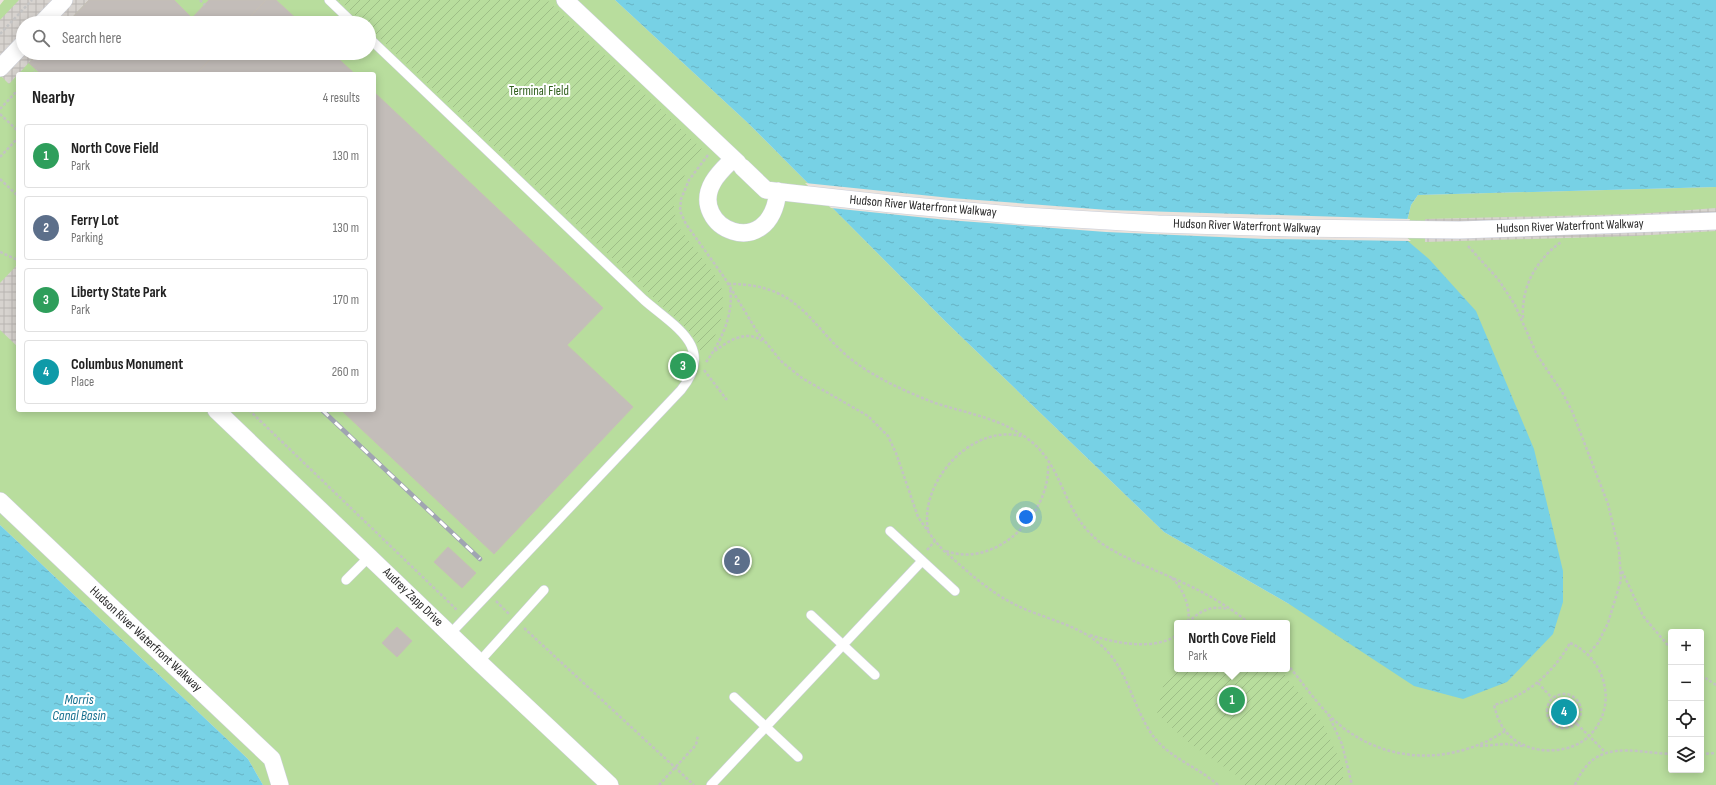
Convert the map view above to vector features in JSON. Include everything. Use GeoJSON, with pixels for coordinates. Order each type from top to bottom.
{"type":"FeatureCollection","features":[{"type":"Feature","properties":{"kind":"street"},"geometry":{"type":"LineString","coordinates":[[49,16],[64,0]]}},
{"type":"Feature","properties":{"kind":"street","name":"Hudson River Waterfront Walkway"},"geometry":{"type":"LineString","coordinates":[[565,0],[766,190],[891,204],[1009,214],[1143,223],[1270,228],[1452,230],[1716,221]]}},
{"type":"Feature","properties":{"kind":"street"},"geometry":{"type":"LineString","coordinates":[[0,68],[16,51]]}},
{"type":"Feature","properties":{"kind":"street"},"geometry":{"type":"LineString","coordinates":[[738,163],[713,182],[709,193],[710,211],[718,223],[723,227],[737,232],[746,233],[762,227],[768,222],[785,192]]}},
{"type":"Feature","properties":{"kind":"street","name":"Audrey Zapp Drive"},"geometry":{"type":"LineString","coordinates":[[218,412],[370,556],[478,662],[610,785]]}},
{"type":"Feature","properties":{"kind":"street","name":"Hudson River Waterfront Walkway"},"geometry":{"type":"LineString","coordinates":[[0,501],[272,759],[280,785]]}},
{"type":"Feature","properties":{"kind":"lane"},"geometry":{"type":"LineString","coordinates":[[329,0],[346,16]]}},
{"type":"Feature","properties":{"kind":"lane"},"geometry":{"type":"LineString","coordinates":[[376,45],[644,300],[683,334],[691,345],[695,357],[693,372],[689,379],[450,634]]}},
{"type":"Feature","properties":{"kind":"lane"},"geometry":{"type":"LineString","coordinates":[[890,531],[954,591]]}},
{"type":"Feature","properties":{"kind":"lane"},"geometry":{"type":"LineString","coordinates":[[346,580],[370,556]]}},
{"type":"Feature","properties":{"kind":"lane"},"geometry":{"type":"LineString","coordinates":[[711,785],[922,561]]}},
{"type":"Feature","properties":{"kind":"lane"},"geometry":{"type":"LineString","coordinates":[[478,662],[544,590]]}},
{"type":"Feature","properties":{"kind":"lane"},"geometry":{"type":"LineString","coordinates":[[812,614],[876,675]]}},
{"type":"Feature","properties":{"kind":"lane"},"geometry":{"type":"LineString","coordinates":[[734,697],[798,757]]}},
{"type":"Feature","properties":{"kind":"path"},"geometry":{"type":"LineString","coordinates":[[17,16],[32,0]]}},
{"type":"Feature","properties":{"kind":"path"},"geometry":{"type":"LineString","coordinates":[[200,0],[205,5]]}},
{"type":"Feature","properties":{"kind":"path"},"geometry":{"type":"LineString","coordinates":[[0,34],[16,17]]}},
{"type":"Feature","properties":{"kind":"path"},"geometry":{"type":"LineString","coordinates":[[0,108],[16,92]]}},
{"type":"Feature","properties":{"kind":"path"},"geometry":{"type":"LineString","coordinates":[[0,114],[16,129]]}},
{"type":"Feature","properties":{"kind":"path"},"geometry":{"type":"LineString","coordinates":[[0,157],[16,140]]}},
{"type":"Feature","properties":{"kind":"path"},"geometry":{"type":"LineString","coordinates":[[718,144],[695,169],[684,190],[679,205],[686,224],[728,284],[766,344],[782,362],[797,375],[868,416],[882,430],[896,453],[914,507],[928,532],[944,550],[1005,599],[1085,634],[1144,644],[1163,643],[1174,637]]}},
{"type":"Feature","properties":{"kind":"path"},"geometry":{"type":"LineString","coordinates":[[0,179],[16,194]]}},
{"type":"Feature","properties":{"kind":"path"},"geometry":{"type":"LineString","coordinates":[[1452,230],[1501,284],[1515,305],[1536,355],[1562,392],[1572,411],[1596,471],[1615,529],[1621,570],[1619,590],[1602,636],[1588,654]]}},
{"type":"Feature","properties":{"kind":"path"},"geometry":{"type":"LineString","coordinates":[[1523,322],[1522,310],[1525,292],[1533,272],[1548,252],[1563,240]]}},
{"type":"Feature","properties":{"kind":"path"},"geometry":{"type":"LineString","coordinates":[[0,252],[16,259]]}},
{"type":"Feature","properties":{"kind":"path"},"geometry":{"type":"LineString","coordinates":[[713,353],[722,335],[728,314],[731,297],[728,284]]}},
{"type":"Feature","properties":{"kind":"path"},"geometry":{"type":"LineString","coordinates":[[728,284],[764,288],[786,297],[805,311],[842,351],[866,370],[914,394],[994,420],[1024,436],[1038,448],[1048,462],[1075,516],[1092,535],[1116,552],[1205,593],[1245,620]]}},
{"type":"Feature","properties":{"kind":"path"},"geometry":{"type":"LineString","coordinates":[[689,379],[713,353],[725,343],[740,337],[755,337],[766,344]]}},
{"type":"Feature","properties":{"kind":"path"},"geometry":{"type":"LineString","coordinates":[[700,367],[710,377],[727,400]]}},
{"type":"Feature","properties":{"kind":"path"},"geometry":{"type":"LineString","coordinates":[[251,412],[465,617]]}},
{"type":"Feature","properties":{"kind":"path"},"geometry":{"type":"LineString","coordinates":[[928,532],[927,514],[931,493],[941,475],[955,458],[973,445],[993,437],[1010,434],[1024,436]]}},
{"type":"Feature","properties":{"kind":"path"},"geometry":{"type":"LineString","coordinates":[[944,550],[957,554],[972,553],[993,548],[1010,539],[1026,523],[1038,504],[1046,482],[1048,462]]}},
{"type":"Feature","properties":{"kind":"path"},"geometry":{"type":"LineString","coordinates":[[1621,570],[1643,616],[1668,645]]}},
{"type":"Feature","properties":{"kind":"path"},"geometry":{"type":"LineString","coordinates":[[1168,576],[1174,580],[1181,591],[1189,612],[1188,620]]}},
{"type":"Feature","properties":{"kind":"path"},"geometry":{"type":"LineString","coordinates":[[488,593],[694,785]]}},
{"type":"Feature","properties":{"kind":"path"},"geometry":{"type":"LineString","coordinates":[[1191,620],[1198,613],[1210,608],[1222,608],[1237,614]]}},
{"type":"Feature","properties":{"kind":"path"},"geometry":{"type":"LineString","coordinates":[[1085,634],[1105,648],[1120,667],[1145,723],[1158,742],[1166,750],[1218,785]]}},
{"type":"Feature","properties":{"kind":"path"},"geometry":{"type":"LineString","coordinates":[[1474,747],[1506,744],[1556,750],[1574,746],[1589,736],[1597,726],[1603,713],[1606,693],[1600,669],[1588,654],[1570,643],[1557,663],[1538,683],[1516,697],[1494,705],[1500,723],[1505,731],[1519,743],[1527,746]]}},
{"type":"Feature","properties":{"kind":"path"},"geometry":{"type":"LineString","coordinates":[[1290,668],[1324,708],[1346,729],[1362,739],[1387,750],[1427,756],[1451,754],[1474,747],[1505,731]]}},
{"type":"Feature","properties":{"kind":"path"},"geometry":{"type":"LineString","coordinates":[[1704,677],[1716,685]]}},
{"type":"Feature","properties":{"kind":"path"},"geometry":{"type":"LineString","coordinates":[[1538,683],[1552,698]]}},
{"type":"Feature","properties":{"kind":"path"},"geometry":{"type":"LineString","coordinates":[[1565,694],[1576,699],[1582,711],[1581,717],[1577,724],[1566,729],[1560,728],[1550,722],[1547,710],[1552,698],[1565,694]]}},
{"type":"Feature","properties":{"kind":"path"},"geometry":{"type":"LineString","coordinates":[[1324,708],[1338,733],[1352,785]]}},
{"type":"Feature","properties":{"kind":"path"},"geometry":{"type":"LineString","coordinates":[[1577,724],[1605,752]]}},
{"type":"Feature","properties":{"kind":"path"},"geometry":{"type":"LineString","coordinates":[[660,785],[696,745],[698,735]]}},
{"type":"Feature","properties":{"kind":"path"},"geometry":{"type":"LineString","coordinates":[[1575,785],[1590,761],[1605,752],[1625,750],[1668,754]]}},
{"type":"Feature","properties":{"kind":"path"},"geometry":{"type":"LineString","coordinates":[[1704,754],[1716,753]]}},
{"type":"Feature","properties":{"kind":"green space"},"geometry":{"type":"Polygon","coordinates":[[[4,0],[615,0],[749,124],[946,322],[1164,532],[1289,604],[1403,237],[1411,205],[1418,195],[1716,187],[1716,785],[263,785],[248,759],[0,525],[0,5],[4,0]]]}},
{"type":"Feature","properties":{"kind":"green space","name":"Terminal Field"},"geometry":{"type":"Polygon","coordinates":[[[339,0],[547,0],[703,150],[687,170],[673,201],[677,225],[720,282],[722,292],[723,302],[720,321],[713,339],[702,356],[697,341],[687,329],[376,35],[376,16],[356,16],[339,0]]]}},
{"type":"Feature","properties":{"kind":"green space"},"geometry":{"type":"Polygon","coordinates":[[[1174,667],[1174,672],[1282,672],[1322,722],[1343,767],[1343,785],[1244,785],[1239,777],[1189,743],[1157,714],[1164,682],[1174,667]]]}},
{"type":"Feature","properties":{"kind":"shaded area"},"geometry":{"type":"Polygon","coordinates":[[[19,0],[89,0],[74,16],[16,16],[16,60],[31,60],[20,72],[16,72],[16,77],[9,84],[0,75],[0,20],[19,0]]]}},
{"type":"Feature","properties":{"kind":"shaded area"},"geometry":{"type":"Polygon","coordinates":[[[1716,208],[1716,231],[1635,236],[1425,242],[1425,219],[1636,214],[1716,208]]]}},
{"type":"Feature","properties":{"kind":"shaded area"},"geometry":{"type":"Polygon","coordinates":[[[16,266],[16,345],[0,330],[0,283],[16,266]]]}},
{"type":"Feature","properties":{"kind":"water"},"geometry":{"type":"Polygon","coordinates":[[[615,0],[1716,0],[1716,187],[1418,195],[1411,205],[1403,237],[1429,259],[1476,311],[1534,449],[1563,571],[1563,602],[1553,634],[1507,682],[1463,699],[1414,686],[1289,604],[1164,532],[946,322],[749,124],[615,0]]]}},
{"type":"Feature","properties":{"kind":"water","name":"Morris Canal Basin"},"geometry":{"type":"Polygon","coordinates":[[[0,525],[248,759],[263,785],[0,785],[0,525]]]}},
{"type":"Feature","properties":{"kind":"pier"},"geometry":{"type":"Polygon","coordinates":[[[805,183],[951,198],[1108,210],[1410,219],[1405,236],[1411,241],[1265,239],[1106,232],[947,220],[831,208],[805,183]]]}},
{"type":"Feature","properties":{"kind":"building"},"geometry":{"type":"Polygon","coordinates":[[[89,0],[174,0],[190,16],[74,16],[89,0]]]}},
{"type":"Feature","properties":{"kind":"building"},"geometry":{"type":"Polygon","coordinates":[[[209,0],[266,0],[251,16],[194,16],[209,0]]]}},
{"type":"Feature","properties":{"kind":"building"},"geometry":{"type":"Polygon","coordinates":[[[266,0],[276,0],[293,16],[251,16],[266,0]]]}},
{"type":"Feature","properties":{"kind":"building"},"geometry":{"type":"Polygon","coordinates":[[[32,60],[209,60],[198,72],[39,72],[29,63],[32,60]]]}},
{"type":"Feature","properties":{"kind":"building"},"geometry":{"type":"Polygon","coordinates":[[[209,60],[340,60],[353,72],[198,72],[209,60]]]}},
{"type":"Feature","properties":{"kind":"building"},"geometry":{"type":"Polygon","coordinates":[[[376,94],[603,308],[567,345],[633,407],[494,554],[343,412],[376,412],[376,94]]]}},
{"type":"Feature","properties":{"kind":"building"},"geometry":{"type":"Polygon","coordinates":[[[448,547],[476,573],[462,588],[434,562],[448,547]]]}},
{"type":"Feature","properties":{"kind":"building"},"geometry":{"type":"Polygon","coordinates":[[[397,627],[412,641],[397,657],[382,643],[397,627]]]}},
{"type":"Feature","properties":{"kind":"railway"},"geometry":{"type":"LineString","coordinates":[[324,412],[480,559]]}},
{"type":"Feature","properties":{"kind":"place","name":"Liberty State Park"},"geometry":{"type":"Point","coordinates":[683,366]}},
{"type":"Feature","properties":{"kind":"place","name":"Ferry Lot"},"geometry":{"type":"Point","coordinates":[737,561]}},
{"type":"Feature","properties":{"kind":"place","name":"North Cove Field"},"geometry":{"type":"Point","coordinates":[1232,700]}},
{"type":"Feature","properties":{"kind":"place","name":"Columbus Monument"},"geometry":{"type":"Point","coordinates":[1564,712]}}]}
